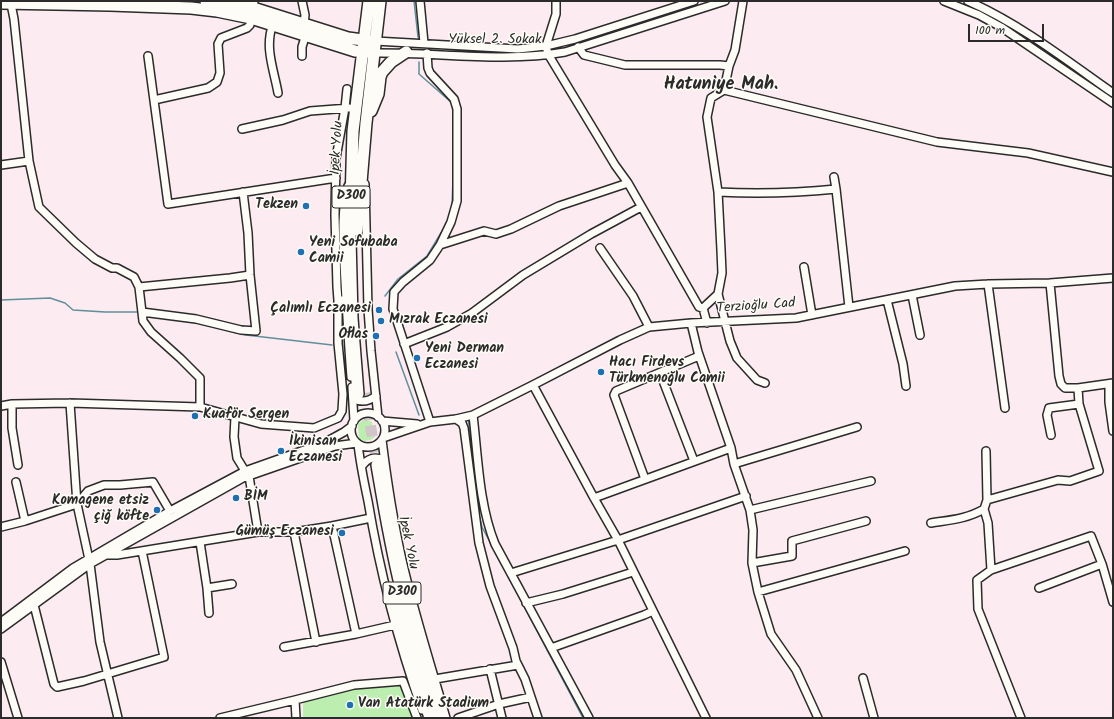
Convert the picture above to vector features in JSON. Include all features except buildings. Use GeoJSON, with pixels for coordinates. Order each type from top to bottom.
{"type":"FeatureCollection","features":[{"type":"Feature","properties":{"kind":"highway"},"geometry":{"type":"LineString","coordinates":[[206,1],[253,9],[305,29],[355,51],[368,52]]}},
{"type":"Feature","properties":{"kind":"highway","name":"İpek Yolu"},"geometry":{"type":"LineString","coordinates":[[363,395],[356,230],[366,123],[369,1]]}},
{"type":"Feature","properties":{"kind":"highway","name":"İpek Yolu"},"geometry":{"type":"LineString","coordinates":[[369,41],[380,1]]}},
{"type":"Feature","properties":{"kind":"highway"},"geometry":{"type":"LineString","coordinates":[[6,3],[191,8],[232,13],[253,9],[273,24],[369,41]]}},
{"type":"Feature","properties":{"kind":"highway","name":"İpek Yolu"},"geometry":{"type":"LineString","coordinates":[[363,395],[352,318],[350,238],[350,108],[368,52]]}},
{"type":"Feature","properties":{"kind":"highway"},"geometry":{"type":"LineString","coordinates":[[366,123],[378,94],[382,72],[391,62],[406,52]]}},
{"type":"Feature","properties":{"kind":"highway","name":"İpek Yolu"},"geometry":{"type":"LineString","coordinates":[[373,464],[378,516],[407,643],[430,718]]}},
{"type":"Feature","properties":{"kind":"highway","name":"İpek Yolu"},"geometry":{"type":"LineString","coordinates":[[373,464],[401,587],[415,640],[439,718]]}},
{"type":"Feature","properties":{"kind":"street"},"geometry":{"type":"LineString","coordinates":[[302,1],[305,15],[302,56]]}},
{"type":"Feature","properties":{"kind":"street"},"geometry":{"type":"LineString","coordinates":[[420,1],[424,43]]}},
{"type":"Feature","properties":{"kind":"street"},"geometry":{"type":"LineString","coordinates":[[556,1],[556,14],[546,46],[548,54],[611,159],[628,183],[699,307],[703,308],[707,323]]}},
{"type":"Feature","properties":{"kind":"street","name":"Yüksel 2. Sokak"},"geometry":{"type":"LineString","coordinates":[[369,41],[518,48],[546,46],[575,39],[694,1]]}},
{"type":"Feature","properties":{"kind":"street","name":"Yüksel 2. Sokak"},"geometry":{"type":"LineString","coordinates":[[368,52],[406,52],[517,57],[548,54],[578,47],[725,1]]}},
{"type":"Feature","properties":{"kind":"street"},"geometry":{"type":"LineString","coordinates":[[724,90],[729,66],[735,50],[743,1]]}},
{"type":"Feature","properties":{"kind":"street"},"geometry":{"type":"LineString","coordinates":[[944,1],[979,15],[1001,26],[1113,103]]}},
{"type":"Feature","properties":{"kind":"street"},"geometry":{"type":"LineString","coordinates":[[968,1],[992,12],[1017,27],[1113,93]]}},
{"type":"Feature","properties":{"kind":"street"},"geometry":{"type":"LineString","coordinates":[[6,3],[14,18],[29,161],[39,207],[76,243],[95,259],[134,277],[139,287],[143,321],[151,332],[200,378],[200,407]]}},
{"type":"Feature","properties":{"kind":"street"},"geometry":{"type":"LineString","coordinates":[[154,100],[208,88],[217,82],[220,73],[218,44],[221,38],[247,28],[250,25],[253,9]]}},
{"type":"Feature","properties":{"kind":"street"},"geometry":{"type":"LineString","coordinates":[[273,24],[269,35],[269,50],[278,93]]}},
{"type":"Feature","properties":{"kind":"street"},"geometry":{"type":"LineString","coordinates":[[578,47],[584,55],[625,65],[729,66]]}},
{"type":"Feature","properties":{"kind":"street"},"geometry":{"type":"LineString","coordinates":[[427,53],[428,68],[430,73],[454,99],[457,109],[457,201],[451,222],[440,245],[430,260],[403,282],[394,292],[393,309],[430,422]]}},
{"type":"Feature","properties":{"kind":"street"},"geometry":{"type":"LineString","coordinates":[[148,56],[168,204],[336,178]]}},
{"type":"Feature","properties":{"kind":"street"},"geometry":{"type":"LineString","coordinates":[[347,89],[350,108],[336,158],[335,215],[342,300],[363,395],[380,419],[384,429],[373,464],[371,518],[383,581],[404,656],[425,718]]}},
{"type":"Feature","properties":{"kind":"street"},"geometry":{"type":"LineString","coordinates":[[766,383],[757,380],[737,358],[725,322],[718,294],[722,265],[718,192],[707,117],[711,98],[724,90],[937,142],[1028,153],[1113,172]]}},
{"type":"Feature","properties":{"kind":"street"},"geometry":{"type":"LineString","coordinates":[[242,129],[283,120],[310,111],[350,108]]}},
{"type":"Feature","properties":{"kind":"street"},"geometry":{"type":"LineString","coordinates":[[1,165],[29,161]]}},
{"type":"Feature","properties":{"kind":"street"},"geometry":{"type":"LineString","coordinates":[[1,406],[12,404],[70,403],[200,407],[261,424],[314,428],[338,418],[342,411],[343,394],[338,343],[342,300],[345,197],[351,176]]}},
{"type":"Feature","properties":{"kind":"street"},"geometry":{"type":"LineString","coordinates":[[834,177],[849,307]]}},
{"type":"Feature","properties":{"kind":"street"},"geometry":{"type":"LineString","coordinates":[[440,245],[484,231],[496,234],[511,229],[559,206],[628,183]]}},
{"type":"Feature","properties":{"kind":"street"},"geometry":{"type":"LineString","coordinates":[[718,192],[757,194],[794,193],[836,189]]}},
{"type":"Feature","properties":{"kind":"street"},"geometry":{"type":"LineString","coordinates":[[142,312],[196,319],[241,330],[256,331],[243,192]]}},
{"type":"Feature","properties":{"kind":"street"},"geometry":{"type":"LineString","coordinates":[[404,344],[447,327],[472,312],[523,275],[591,234],[641,207]]}},
{"type":"Feature","properties":{"kind":"street"},"geometry":{"type":"LineString","coordinates":[[600,248],[633,296],[649,328]]}},
{"type":"Feature","properties":{"kind":"street"},"geometry":{"type":"LineString","coordinates":[[804,267],[812,315]]}},
{"type":"Feature","properties":{"kind":"street"},"geometry":{"type":"LineString","coordinates":[[139,287],[208,281],[250,275]]}},
{"type":"Feature","properties":{"kind":"street","name":"Terzioğlu Cad"},"geometry":{"type":"LineString","coordinates":[[382,439],[420,424],[473,415],[620,340],[649,328],[691,323],[796,318],[955,286],[1113,278]]}},
{"type":"Feature","properties":{"kind":"street"},"geometry":{"type":"LineString","coordinates":[[1050,282],[1059,376],[1065,388],[1078,388],[1111,383],[1109,402],[1113,431]]}},
{"type":"Feature","properties":{"kind":"street"},"geometry":{"type":"LineString","coordinates":[[988,284],[1005,408]]}},
{"type":"Feature","properties":{"kind":"street"},"geometry":{"type":"LineString","coordinates":[[703,308],[718,294]]}},
{"type":"Feature","properties":{"kind":"street"},"geometry":{"type":"LineString","coordinates":[[912,295],[920,334]]}},
{"type":"Feature","properties":{"kind":"street"},"geometry":{"type":"LineString","coordinates":[[887,300],[903,364],[906,386]]}},
{"type":"Feature","properties":{"kind":"street"},"geometry":{"type":"LineString","coordinates":[[691,323],[699,356],[731,448],[734,464],[750,510],[753,530],[752,563],[758,592],[771,634],[796,670],[818,718]]}},
{"type":"Feature","properties":{"kind":"street"},"geometry":{"type":"LineString","coordinates":[[645,479],[614,395],[616,391],[699,356]]}},
{"type":"Feature","properties":{"kind":"street"},"geometry":{"type":"LineString","coordinates":[[660,373],[694,461]]}},
{"type":"Feature","properties":{"kind":"street"},"geometry":{"type":"LineString","coordinates":[[533,385],[618,540],[706,718]]}},
{"type":"Feature","properties":{"kind":"street"},"geometry":{"type":"LineString","coordinates":[[987,500],[1058,480],[1070,481],[1099,471],[1079,404],[1078,388]]}},
{"type":"Feature","properties":{"kind":"street"},"geometry":{"type":"LineString","coordinates":[[363,395],[353,423],[352,435],[357,444],[373,464],[402,559],[446,718]]}},
{"type":"Feature","properties":{"kind":"street"},"geometry":{"type":"LineString","coordinates":[[70,403],[77,504],[89,561],[100,642],[118,718]]}},
{"type":"Feature","properties":{"kind":"street"},"geometry":{"type":"LineString","coordinates":[[12,404],[12,428],[18,465]]}},
{"type":"Feature","properties":{"kind":"street"},"geometry":{"type":"LineString","coordinates":[[1052,435],[1047,415],[1049,408],[1079,404]]}},
{"type":"Feature","properties":{"kind":"street"},"geometry":{"type":"LineString","coordinates":[[1,630],[89,561],[170,511],[247,473],[324,443],[344,432],[358,417],[368,414],[380,419]]}},
{"type":"Feature","properties":{"kind":"street"},"geometry":{"type":"LineString","coordinates":[[473,415],[484,511],[495,544],[589,718]]}},
{"type":"Feature","properties":{"kind":"street"},"geometry":{"type":"LineString","coordinates":[[235,417],[234,436],[237,458],[247,473],[258,532]]}},
{"type":"Feature","properties":{"kind":"street","name":"Terzioğlu Cad"},"geometry":{"type":"LineString","coordinates":[[380,419],[408,424],[420,424]]}},
{"type":"Feature","properties":{"kind":"street"},"geometry":{"type":"LineString","coordinates":[[456,419],[462,422],[464,428],[480,544],[488,579],[538,718]]}},
{"type":"Feature","properties":{"kind":"street"},"geometry":{"type":"LineString","coordinates":[[734,464],[857,427]]}},
{"type":"Feature","properties":{"kind":"street"},"geometry":{"type":"LineString","coordinates":[[105,556],[247,473],[335,446],[357,444],[368,447],[373,446],[382,439]]}},
{"type":"Feature","properties":{"kind":"street"},"geometry":{"type":"LineString","coordinates":[[594,498],[731,448]]}},
{"type":"Feature","properties":{"kind":"street"},"geometry":{"type":"LineString","coordinates":[[986,451],[987,500],[984,509],[988,523],[991,570]]}},
{"type":"Feature","properties":{"kind":"street"},"geometry":{"type":"LineString","coordinates":[[750,510],[871,481]]}},
{"type":"Feature","properties":{"kind":"street"},"geometry":{"type":"LineString","coordinates":[[16,482],[25,521]]}},
{"type":"Feature","properties":{"kind":"street"},"geometry":{"type":"LineString","coordinates":[[1,527],[25,521],[77,504],[88,491],[104,485],[153,482],[170,511]]}},
{"type":"Feature","properties":{"kind":"street"},"geometry":{"type":"LineString","coordinates":[[511,573],[618,540],[746,496]]}},
{"type":"Feature","properties":{"kind":"street"},"geometry":{"type":"LineString","coordinates":[[931,523],[956,520],[973,515],[984,509]]}},
{"type":"Feature","properties":{"kind":"street"},"geometry":{"type":"LineString","coordinates":[[1,622],[73,568],[105,556],[258,532],[294,532],[371,518]]}},
{"type":"Feature","properties":{"kind":"street"},"geometry":{"type":"LineString","coordinates":[[752,563],[792,556],[792,541],[866,521]]}},
{"type":"Feature","properties":{"kind":"street"},"geometry":{"type":"LineString","coordinates":[[332,526],[356,634]]}},
{"type":"Feature","properties":{"kind":"street"},"geometry":{"type":"LineString","coordinates":[[294,532],[316,642]]}},
{"type":"Feature","properties":{"kind":"street"},"geometry":{"type":"LineString","coordinates":[[1021,718],[978,609],[977,580],[991,570],[1091,536],[1102,564],[1110,579],[1113,602]]}},
{"type":"Feature","properties":{"kind":"street"},"geometry":{"type":"LineString","coordinates":[[200,542],[209,613]]}},
{"type":"Feature","properties":{"kind":"street"},"geometry":{"type":"LineString","coordinates":[[34,605],[54,684],[57,687],[164,657],[142,551]]}},
{"type":"Feature","properties":{"kind":"street"},"geometry":{"type":"LineString","coordinates":[[758,592],[905,551]]}},
{"type":"Feature","properties":{"kind":"street"},"geometry":{"type":"LineString","coordinates":[[1040,588],[1102,564]]}},
{"type":"Feature","properties":{"kind":"street"},"geometry":{"type":"LineString","coordinates":[[526,603],[563,594],[633,572]]}},
{"type":"Feature","properties":{"kind":"street"},"geometry":{"type":"LineString","coordinates":[[207,588],[232,584]]}},
{"type":"Feature","properties":{"kind":"street"},"geometry":{"type":"LineString","coordinates":[[551,648],[644,616],[653,611]]}},
{"type":"Feature","properties":{"kind":"street"},"geometry":{"type":"LineString","coordinates":[[284,647],[316,642],[395,625]]}},
{"type":"Feature","properties":{"kind":"street"},"geometry":{"type":"LineString","coordinates":[[1,662],[18,718]]}},
{"type":"Feature","properties":{"kind":"street"},"geometry":{"type":"LineString","coordinates":[[435,679],[518,665]]}},
{"type":"Feature","properties":{"kind":"street"},"geometry":{"type":"LineString","coordinates":[[490,669],[502,718]]}},
{"type":"Feature","properties":{"kind":"street"},"geometry":{"type":"LineString","coordinates":[[863,678],[874,718]]}},
{"type":"Feature","properties":{"kind":"street"},"geometry":{"type":"LineString","coordinates":[[220,718],[354,685],[403,681],[417,718]]}},
{"type":"Feature","properties":{"kind":"street"},"geometry":{"type":"LineString","coordinates":[[458,718],[499,704],[531,697]]}},
{"type":"Feature","properties":{"kind":"street"},"geometry":{"type":"LineString","coordinates":[[295,700],[296,718]]}},
{"type":"Feature","properties":{"kind":"green space"},"geometry":{"type":"Polygon","coordinates":[[[363,420],[372,422],[375,437],[370,440],[363,441],[359,438],[358,424],[363,420]]]}},
{"type":"Feature","properties":{"kind":"green space"},"geometry":{"type":"Polygon","coordinates":[[[399,684],[413,718],[303,718],[303,702],[328,694],[339,688],[399,684]]]}},
{"type":"Feature","properties":{"kind":"waterway"},"geometry":{"type":"LineString","coordinates":[[414,1],[418,37]]}},
{"type":"Feature","properties":{"kind":"waterway"},"geometry":{"type":"LineString","coordinates":[[419,62],[419,74],[452,103]]}},
{"type":"Feature","properties":{"kind":"waterway"},"geometry":{"type":"LineString","coordinates":[[452,206],[454,152]]}},
{"type":"Feature","properties":{"kind":"waterway"},"geometry":{"type":"LineString","coordinates":[[385,296],[398,279],[427,256],[447,223]]}},
{"type":"Feature","properties":{"kind":"waterway"},"geometry":{"type":"LineString","coordinates":[[1,300],[50,298],[65,303],[73,310],[137,312]]}},
{"type":"Feature","properties":{"kind":"waterway"},"geometry":{"type":"LineString","coordinates":[[229,331],[246,335],[332,345]]}},
{"type":"Feature","properties":{"kind":"waterway"},"geometry":{"type":"LineString","coordinates":[[396,352],[419,415]]}},
{"type":"Feature","properties":{"kind":"waterway"},"geometry":{"type":"LineString","coordinates":[[468,418],[474,460]]}},
{"type":"Feature","properties":{"kind":"waterway"},"geometry":{"type":"LineString","coordinates":[[476,474],[479,515],[482,527],[583,718]]}},
{"type":"Feature","properties":{"kind":"tunnel"},"geometry":{"type":"LineString","coordinates":[[365,393],[377,465]]}},
{"type":"Feature","properties":{"kind":"place","name":"Tekzen"},"geometry":{"type":"Point","coordinates":[306,206]}},
{"type":"Feature","properties":{"kind":"place","name":"Yeni Sofubaba Camii"},"geometry":{"type":"Point","coordinates":[301,252]}},
{"type":"Feature","properties":{"kind":"place","name":"Çalımlı Eczanesi"},"geometry":{"type":"Point","coordinates":[379,310]}},
{"type":"Feature","properties":{"kind":"place","name":"Mızrak Eczanesi"},"geometry":{"type":"Point","coordinates":[381,321]}},
{"type":"Feature","properties":{"kind":"place","name":"Oflas"},"geometry":{"type":"Point","coordinates":[376,336]}},
{"type":"Feature","properties":{"kind":"place","name":"Yeni Derman Eczanesi"},"geometry":{"type":"Point","coordinates":[417,358]}},
{"type":"Feature","properties":{"kind":"place","name":"Hacı Firdevs Türkmenoğlu Camii"},"geometry":{"type":"Point","coordinates":[601,372]}},
{"type":"Feature","properties":{"kind":"place","name":"Kuaför Sergen"},"geometry":{"type":"Point","coordinates":[195,416]}},
{"type":"Feature","properties":{"kind":"place","name":"İkinisan Eczanesi"},"geometry":{"type":"Point","coordinates":[281,451]}},
{"type":"Feature","properties":{"kind":"place","name":"BİM"},"geometry":{"type":"Point","coordinates":[236,498]}},
{"type":"Feature","properties":{"kind":"place","name":"Komagene etsiz çiğ köfte"},"geometry":{"type":"Point","coordinates":[157,510]}},
{"type":"Feature","properties":{"kind":"place","name":"Gümüş Eczanesi"},"geometry":{"type":"Point","coordinates":[342,533]}},
{"type":"Feature","properties":{"kind":"place","name":"Van Atatürk Stadium"},"geometry":{"type":"Point","coordinates":[350,705]}},
{"type":"Feature","properties":{"kind":"district","name":"Hatuniye Mah."},"geometry":{"type":"Point","coordinates":[721,86]}}]}
